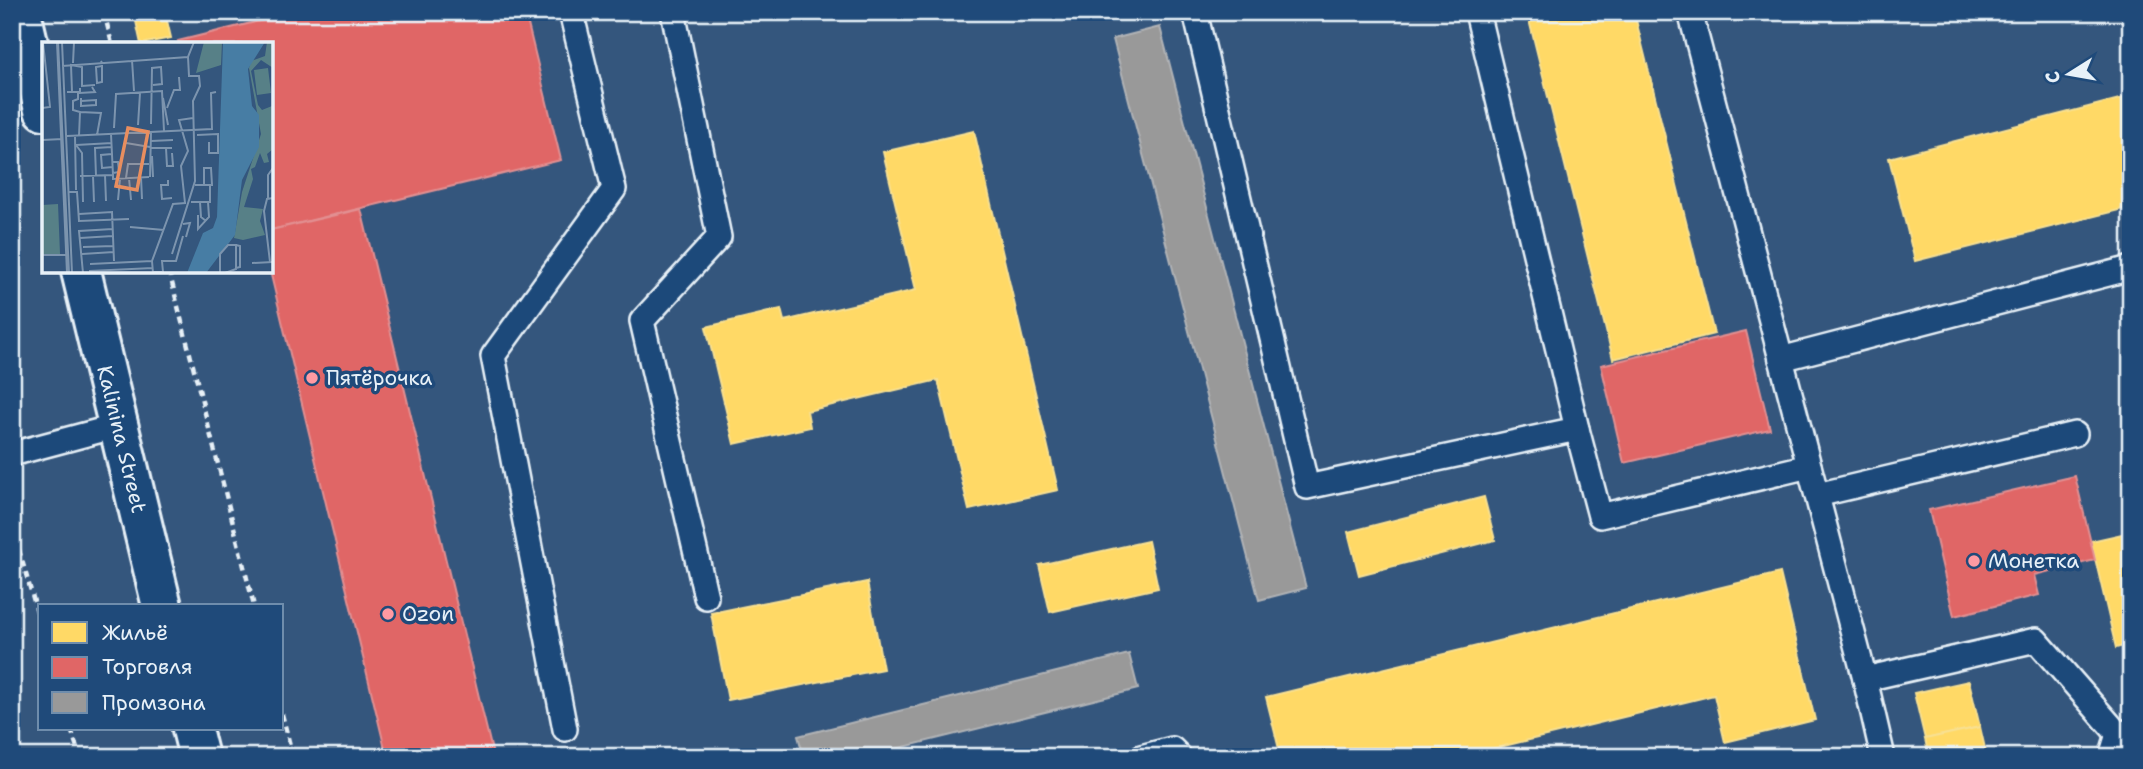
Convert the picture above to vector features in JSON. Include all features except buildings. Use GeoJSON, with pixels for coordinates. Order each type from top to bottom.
{"type":"FeatureCollection","features":[{"type":"Feature","properties":{"kind":"street"},"geometry":{"type":"LineString","coordinates":[[21,12],[42,101]]}},
{"type":"Feature","properties":{"kind":"street","name":"Kalinina Street"},"geometry":{"type":"LineString","coordinates":[[81,273],[162,604]]}},
{"type":"Feature","properties":{"kind":"street"},"geometry":{"type":"LineString","coordinates":[[192,730],[199,757]]}},
{"type":"Feature","properties":{"kind":"lane"},"geometry":{"type":"LineString","coordinates":[[565,729],[493,356],[614,189],[571,12]]}},
{"type":"Feature","properties":{"kind":"lane"},"geometry":{"type":"LineString","coordinates":[[673,12],[719,237],[642,321],[706,597]]}},
{"type":"Feature","properties":{"kind":"lane"},"geometry":{"type":"LineString","coordinates":[[1477,12],[1600,516],[1809,466]]}},
{"type":"Feature","properties":{"kind":"lane"},"geometry":{"type":"LineString","coordinates":[[1690,12],[1865,679],[1883,757]]}},
{"type":"Feature","properties":{"kind":"lane"},"geometry":{"type":"LineString","coordinates":[[1197,13],[1307,487],[1577,429]]}},
{"type":"Feature","properties":{"kind":"lane"},"geometry":{"type":"LineString","coordinates":[[1781,359],[2131,268]]}},
{"type":"Feature","properties":{"kind":"lane"},"geometry":{"type":"LineString","coordinates":[[12,454],[117,425]]}},
{"type":"Feature","properties":{"kind":"lane"},"geometry":{"type":"LineString","coordinates":[[1817,495],[2075,434]]}},
{"type":"Feature","properties":{"kind":"lane"},"geometry":{"type":"LineString","coordinates":[[1865,679],[2036,640],[2124,732],[2111,757]]}},
{"type":"Feature","properties":{"kind":"lane"},"geometry":{"type":"LineString","coordinates":[[1140,757],[1172,749],[1180,757]]}},
{"type":"Feature","properties":{"kind":"path"},"geometry":{"type":"LineString","coordinates":[[104,12],[112,42]]}},
{"type":"Feature","properties":{"kind":"path"},"geometry":{"type":"LineString","coordinates":[[170,273],[253,604]]}},
{"type":"Feature","properties":{"kind":"path"},"geometry":{"type":"LineString","coordinates":[[12,526],[38,615]]}},
{"type":"Feature","properties":{"kind":"path"},"geometry":{"type":"LineString","coordinates":[[284,722],[293,757]]}},
{"type":"Feature","properties":{"kind":"path"},"geometry":{"type":"LineString","coordinates":[[71,730],[79,757]]}},
{"type":"Feature","properties":{"kind":"place","name":"Пятёрочка"},"geometry":{"type":"Point","coordinates":[312,378]}},
{"type":"Feature","properties":{"kind":"place","name":"Монетка"},"geometry":{"type":"Point","coordinates":[1974,561]}},
{"type":"Feature","properties":{"kind":"place","name":"Ozon"},"geometry":{"type":"Point","coordinates":[388,614]}}]}
